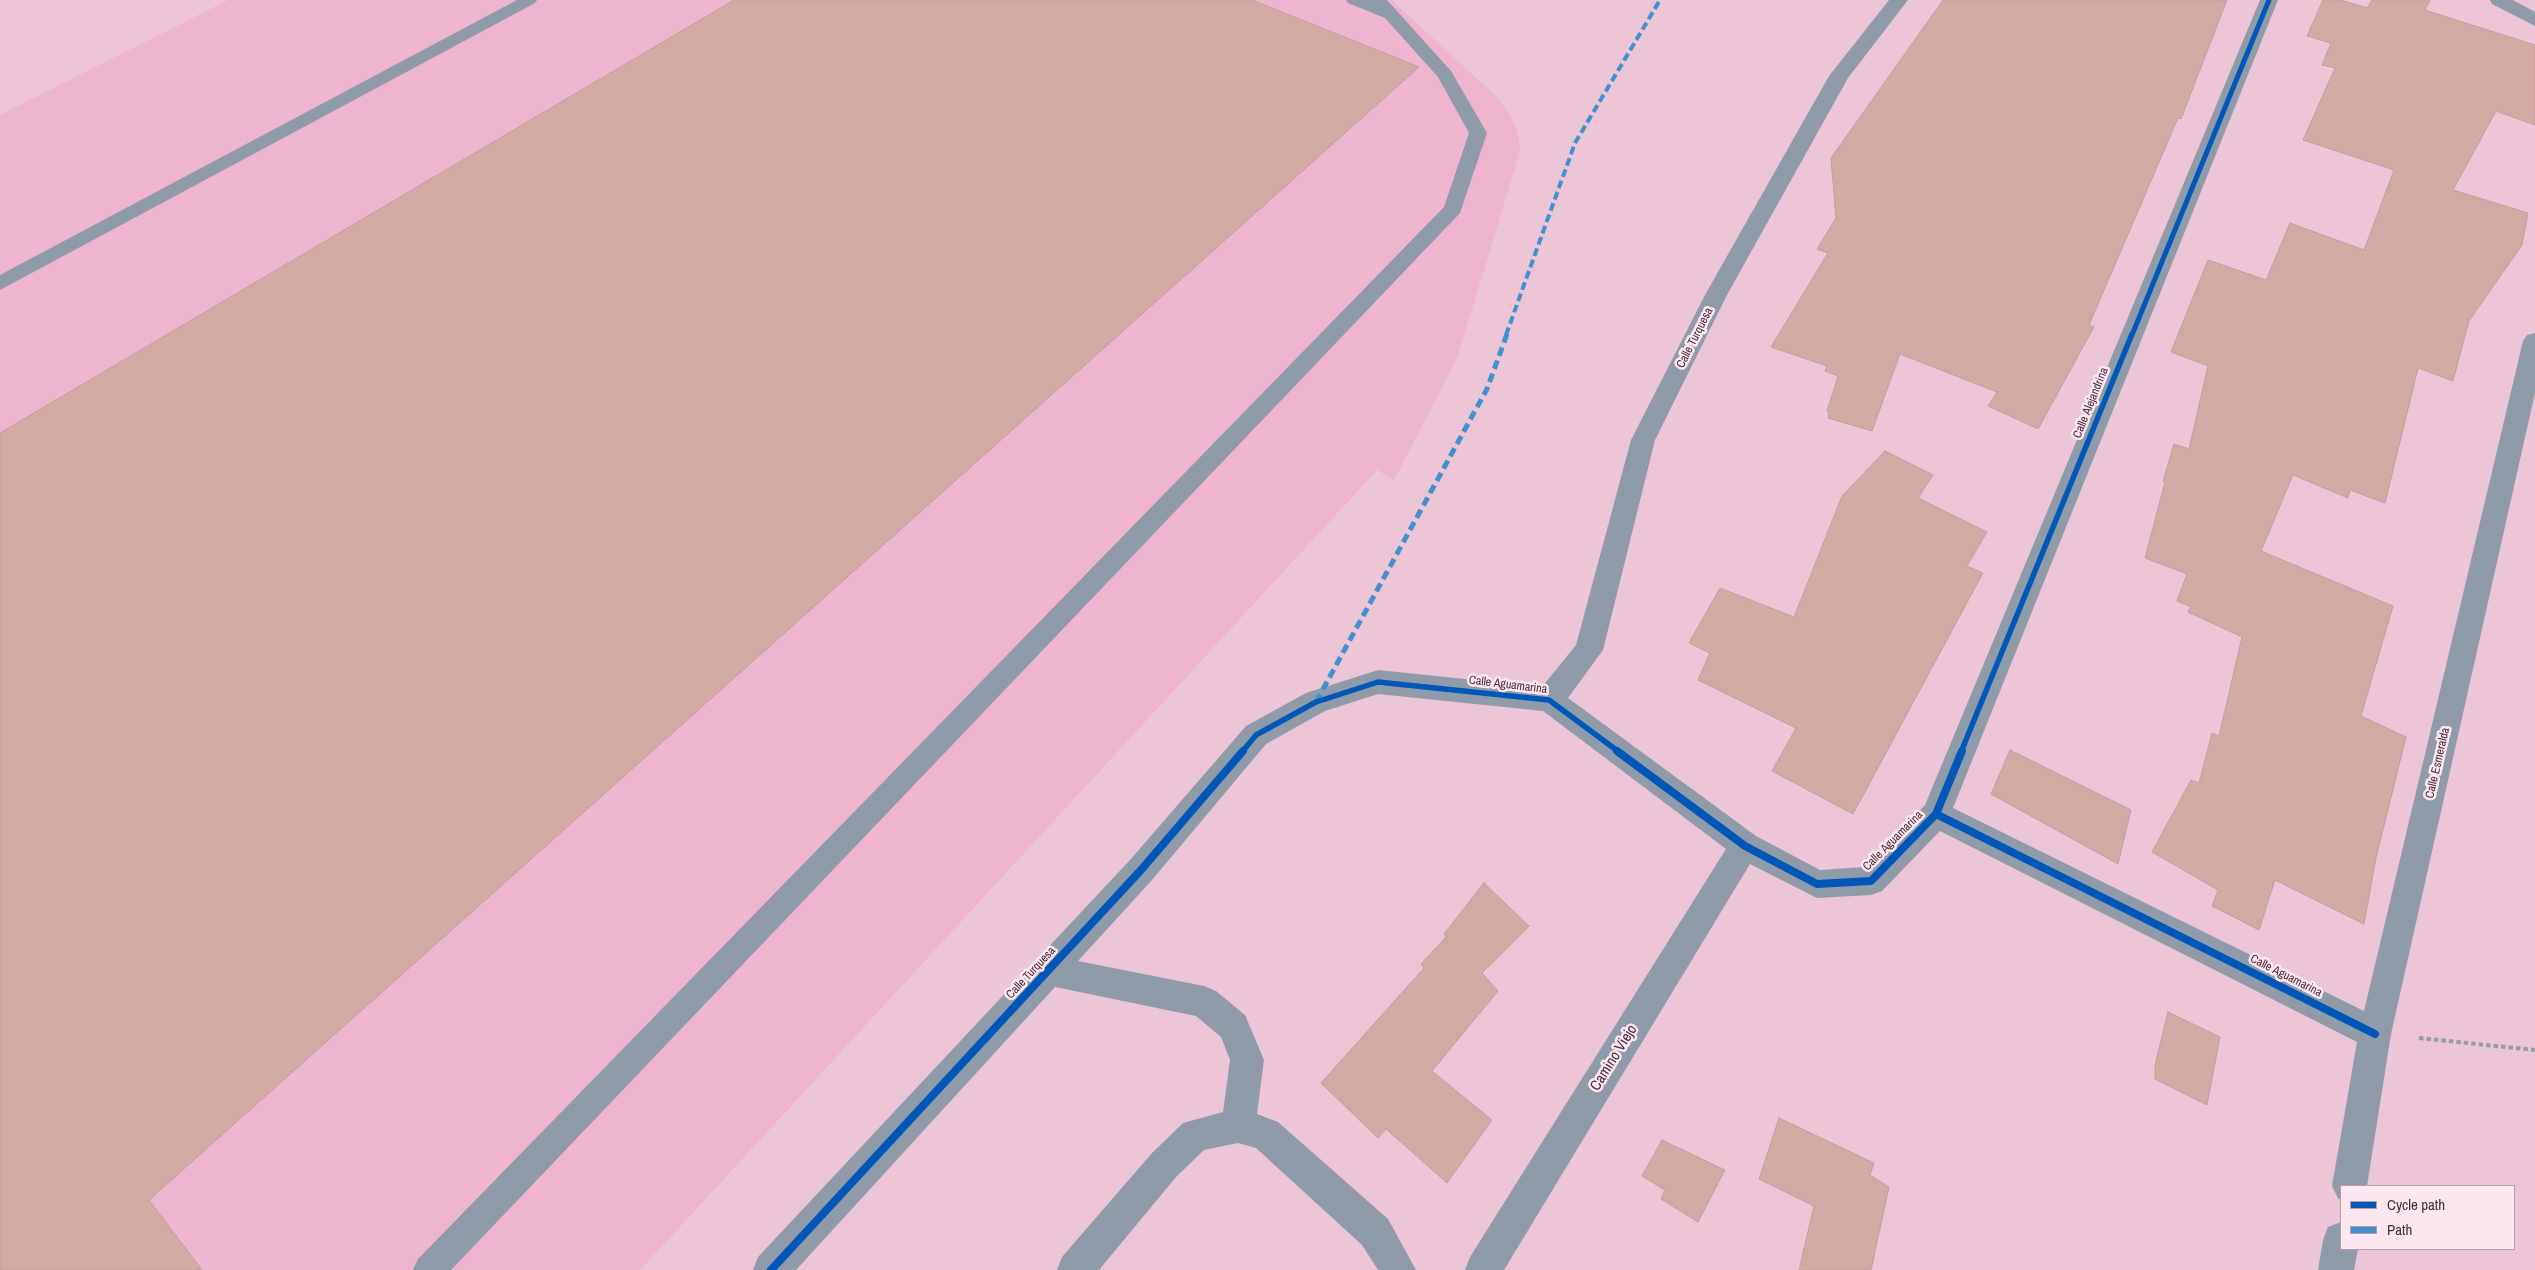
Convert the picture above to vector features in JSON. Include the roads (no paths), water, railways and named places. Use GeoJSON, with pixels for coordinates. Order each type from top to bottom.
{"type":"FeatureCollection","features":[{"type":"Feature","properties":{"kind":"street","name":"Calle Turquesa"},"geometry":{"type":"LineString","coordinates":[[1549,700],[1588,650],[1643,440],[1716,294],[1839,76],[1899,0]]}},
{"type":"Feature","properties":{"kind":"street","name":"Calle Alejandrina"},"geometry":{"type":"LineString","coordinates":[[1936,814],[2269,0]]}},
{"type":"Feature","properties":{"kind":"street"},"geometry":{"type":"LineString","coordinates":[[2499,0],[2535,20]]}},
{"type":"Feature","properties":{"kind":"street","name":"Calle Esmeralda"},"geometry":{"type":"LineString","coordinates":[[2350,1185],[2375,1034],[2535,341]]}},
{"type":"Feature","properties":{"kind":"street","name":"Calle Aguamarina"},"geometry":{"type":"LineString","coordinates":[[1316,702],[1378,682],[1549,700],[1745,846],[1817,884],[1872,881],[1936,814],[2375,1034]]}},
{"type":"Feature","properties":{"kind":"street","name":"Calle Turquesa"},"geometry":{"type":"LineString","coordinates":[[771,1270],[1141,870],[1256,735],[1316,702]]}},
{"type":"Feature","properties":{"kind":"street","name":"Camino Viejo"},"geometry":{"type":"LineString","coordinates":[[1483,1270],[1745,846]]}},
{"type":"Feature","properties":{"kind":"street"},"geometry":{"type":"LineString","coordinates":[[1049,970],[1204,1002],[1233,1026],[1247,1060],[1238,1126]]}},
{"type":"Feature","properties":{"kind":"street"},"geometry":{"type":"LineString","coordinates":[[1075,1270],[1164,1165],[1195,1135],[1238,1126],[1266,1134],[1375,1232],[1398,1270]]}},
{"type":"Feature","properties":{"kind":"street"},"geometry":{"type":"LineString","coordinates":[[2336,1270],[2340,1246]]}},
{"type":"Feature","properties":{"kind":"lane"},"geometry":{"type":"LineString","coordinates":[[0,283],[529,0]]}},
{"type":"Feature","properties":{"kind":"lane"},"geometry":{"type":"LineString","coordinates":[[429,1270],[1453,209],[1478,133],[1445,74],[1386,8],[1354,0]]}}]}
